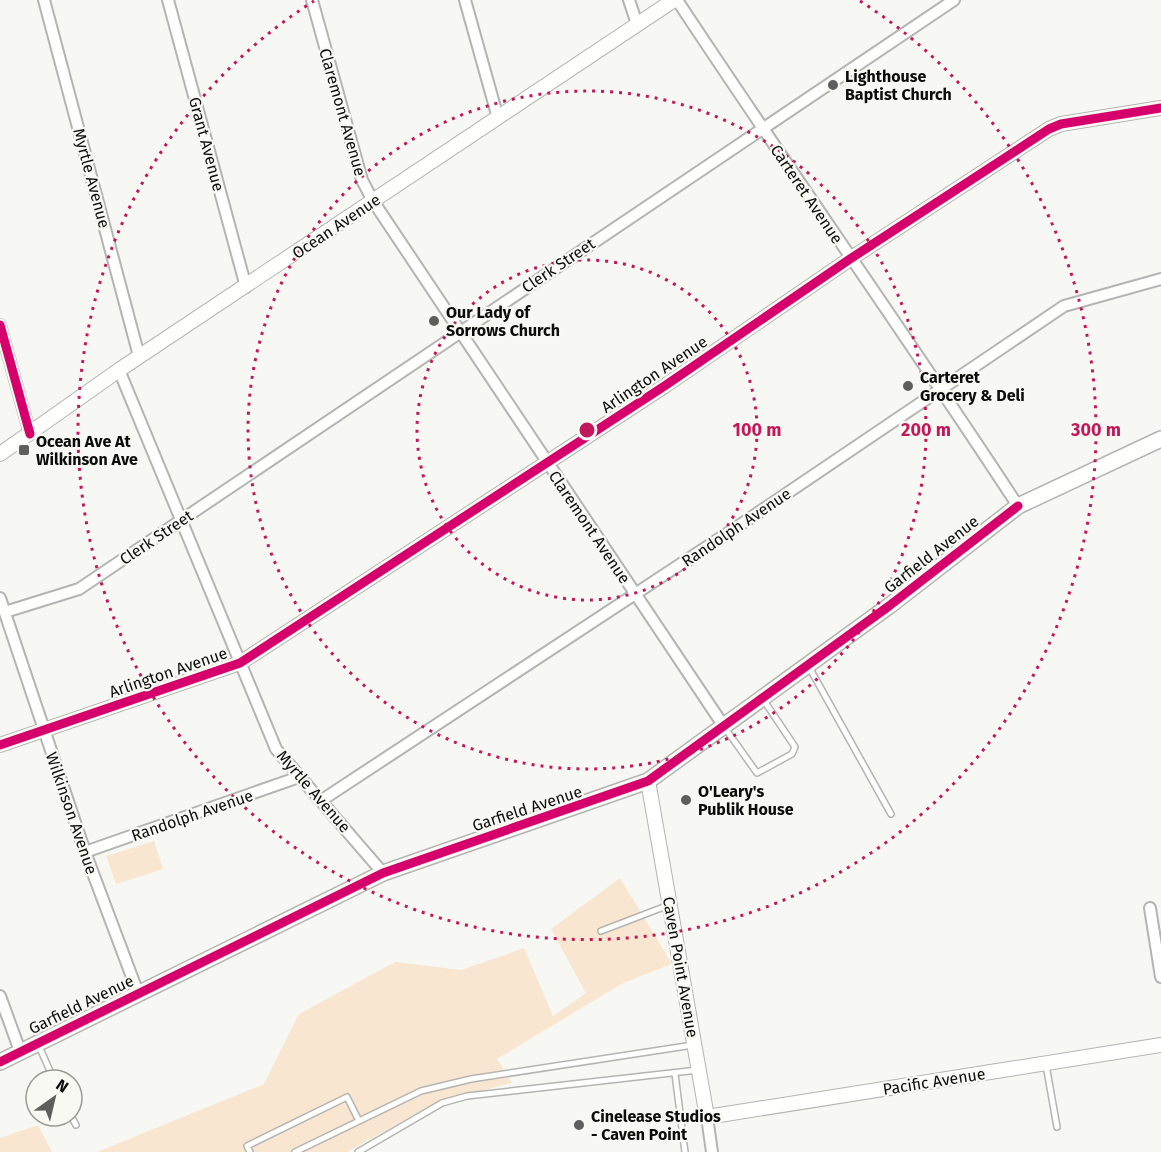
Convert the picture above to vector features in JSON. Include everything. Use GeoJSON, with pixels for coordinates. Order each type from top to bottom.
{"type":"FeatureCollection","features":[{"type":"Feature","properties":{"kind":"main road","name":"Garfield Avenue"},"geometry":{"type":"LineString","coordinates":[[0,1062],[383,873],[648,782],[725,728],[1018,506],[1161,439]]}},
{"type":"Feature","properties":{"kind":"street","name":"Myrtle Avenue"},"geometry":{"type":"LineString","coordinates":[[44,0],[140,356]]}},
{"type":"Feature","properties":{"kind":"street","name":"Grant Avenue"},"geometry":{"type":"LineString","coordinates":[[168,0],[246,287]]}},
{"type":"Feature","properties":{"kind":"street","name":"Claremont Avenue"},"geometry":{"type":"LineString","coordinates":[[312,0],[362,180],[373,201],[725,728]]}},
{"type":"Feature","properties":{"kind":"street"},"geometry":{"type":"LineString","coordinates":[[465,0],[498,118]]}},
{"type":"Feature","properties":{"kind":"street"},"geometry":{"type":"LineString","coordinates":[[629,0],[638,24]]}},
{"type":"Feature","properties":{"kind":"street","name":"Ocean Avenue"},"geometry":{"type":"LineString","coordinates":[[0,454],[119,370],[676,0]]}},
{"type":"Feature","properties":{"kind":"street","name":"Carteret Avenue"},"geometry":{"type":"LineString","coordinates":[[676,0],[850,259],[941,387],[1018,506]]}},
{"type":"Feature","properties":{"kind":"street","name":"Clerk Street"},"geometry":{"type":"LineString","coordinates":[[5,612],[79,589],[459,331],[954,0]]}},
{"type":"Feature","properties":{"kind":"street","name":"Arlington Avenue"},"geometry":{"type":"LineString","coordinates":[[0,746],[240,663],[547,463],[850,259],[1049,129],[1061,124],[1161,108]]}},
{"type":"Feature","properties":{"kind":"street","name":"Randolph Avenue"},"geometry":{"type":"LineString","coordinates":[[322,800],[636,594],[1064,306],[1161,279]]}},
{"type":"Feature","properties":{"kind":"street"},"geometry":{"type":"LineString","coordinates":[[0,325],[30,434]]}},
{"type":"Feature","properties":{"kind":"street","name":"Myrtle Avenue"},"geometry":{"type":"LineString","coordinates":[[119,370],[276,749],[383,873]]}},
{"type":"Feature","properties":{"kind":"street","name":"Wilkinson Avenue"},"geometry":{"type":"LineString","coordinates":[[0,598],[85,852],[138,993]]}},
{"type":"Feature","properties":{"kind":"street","name":"Randolph Avenue"},"geometry":{"type":"LineString","coordinates":[[85,852],[299,777]]}},
{"type":"Feature","properties":{"kind":"street","name":"Caven Point Avenue"},"geometry":{"type":"LineString","coordinates":[[648,782],[712,1152]]}},
{"type":"Feature","properties":{"kind":"street"},"geometry":{"type":"LineString","coordinates":[[1150,908],[1160,971]]}},
{"type":"Feature","properties":{"kind":"street"},"geometry":{"type":"LineString","coordinates":[[0,996],[20,1051]]}},
{"type":"Feature","properties":{"kind":"street","name":"Pacific Avenue"},"geometry":{"type":"LineString","coordinates":[[707,1117],[1161,1045]]}},
{"type":"Feature","properties":{"kind":"lane"},"geometry":{"type":"LineString","coordinates":[[808,666],[891,814]]}},
{"type":"Feature","properties":{"kind":"lane"},"geometry":{"type":"LineString","coordinates":[[725,728],[757,773],[792,754],[795,747],[763,699]]}},
{"type":"Feature","properties":{"kind":"lane"},"geometry":{"type":"LineString","coordinates":[[601,931],[670,904]]}},
{"type":"Feature","properties":{"kind":"lane"},"geometry":{"type":"LineString","coordinates":[[38,1042],[49,1068]]}},
{"type":"Feature","properties":{"kind":"lane"},"geometry":{"type":"LineString","coordinates":[[295,1152],[421,1091],[471,1079],[695,1044]]}},
{"type":"Feature","properties":{"kind":"lane"},"geometry":{"type":"LineString","coordinates":[[1046,1063],[1057,1127]]}},
{"type":"Feature","properties":{"kind":"lane"},"geometry":{"type":"LineString","coordinates":[[358,1152],[442,1103],[467,1096],[699,1070]]}},
{"type":"Feature","properties":{"kind":"lane"},"geometry":{"type":"LineString","coordinates":[[675,1074],[686,1152]]}},
{"type":"Feature","properties":{"kind":"lane"},"geometry":{"type":"LineString","coordinates":[[250,1152],[248,1146],[347,1097],[360,1121]]}},
{"type":"Feature","properties":{"kind":"shaded area"},"geometry":{"type":"Polygon","coordinates":[[[154,841],[163,869],[116,884],[106,856],[154,841]]]}},
{"type":"Feature","properties":{"kind":"shaded area"},"geometry":{"type":"Polygon","coordinates":[[[620,878],[672,964],[623,983],[497,1059],[512,1083],[436,1102],[347,1152],[97,1152],[264,1084],[299,1014],[395,962],[461,970],[524,948],[553,1016],[586,993],[551,929],[620,878]]]}},
{"type":"Feature","properties":{"kind":"shaded area"},"geometry":{"type":"Polygon","coordinates":[[[29,1128],[40,1128],[52,1152],[0,1152],[0,1138],[29,1128]]]}},
{"type":"Feature","properties":{"kind":"cycle path"},"geometry":{"type":"LineString","coordinates":[[0,745],[240,663],[666,385],[850,259],[1049,129],[1061,124],[1161,108]]}},
{"type":"Feature","properties":{"kind":"cycle path"},"geometry":{"type":"LineString","coordinates":[[0,325],[30,434]]}},
{"type":"Feature","properties":{"kind":"cycle path"},"geometry":{"type":"LineString","coordinates":[[0,1062],[383,873],[648,781],[889,606],[1018,506]]}},
{"type":"Feature","properties":{"kind":"place","name":"Lighthouse Baptist Church"},"geometry":{"type":"Point","coordinates":[833,85]}},
{"type":"Feature","properties":{"kind":"place","name":"Our Lady of Sorrows Church"},"geometry":{"type":"Point","coordinates":[434,321]}},
{"type":"Feature","properties":{"kind":"place","name":"Carteret Grocery & Deli"},"geometry":{"type":"Point","coordinates":[908,386]}},
{"type":"Feature","properties":{"kind":"place","name":"Ocean Ave At Wilkinson Ave"},"geometry":{"type":"Point","coordinates":[24,450]}},
{"type":"Feature","properties":{"kind":"place","name":"O'Leary's Publik House"},"geometry":{"type":"Point","coordinates":[686,800]}},
{"type":"Feature","properties":{"kind":"place","name":"Cinelease Studios - Caven Point"},"geometry":{"type":"Point","coordinates":[579,1125]}}]}
